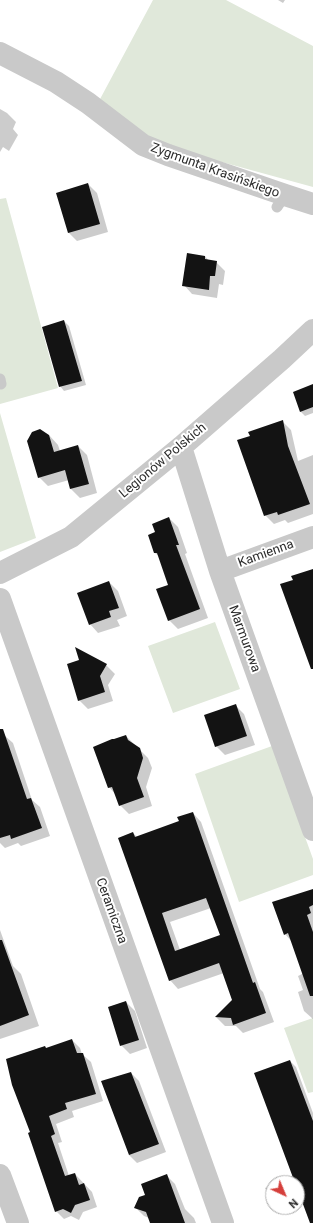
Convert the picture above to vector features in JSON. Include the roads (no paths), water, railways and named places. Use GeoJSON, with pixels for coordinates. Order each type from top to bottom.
{"type":"FeatureCollection","features":[{"type":"Feature","properties":{"kind":"street","name":"Zygmunta Krasińskiego"},"geometry":{"type":"LineString","coordinates":[[0,53],[56,82],[88,103],[129,136],[143,145],[281,201],[313,204]]}},
{"type":"Feature","properties":{"kind":"street","name":"Legionów Polskich"},"geometry":{"type":"LineString","coordinates":[[0,572],[71,537],[181,446],[282,359],[313,330]]}},
{"type":"Feature","properties":{"kind":"street","name":"Marmurowa"},"geometry":{"type":"LineString","coordinates":[[181,446],[220,571],[313,830]]}},
{"type":"Feature","properties":{"kind":"street","name":"Kamienna"},"geometry":{"type":"LineString","coordinates":[[220,571],[313,537]]}},
{"type":"Feature","properties":{"kind":"street","name":"Ceramiczna"},"geometry":{"type":"LineString","coordinates":[[0,599],[223,1223]]}},
{"type":"Feature","properties":{"kind":"street"},"geometry":{"type":"LineString","coordinates":[[0,1175],[18,1223]]}}]}
